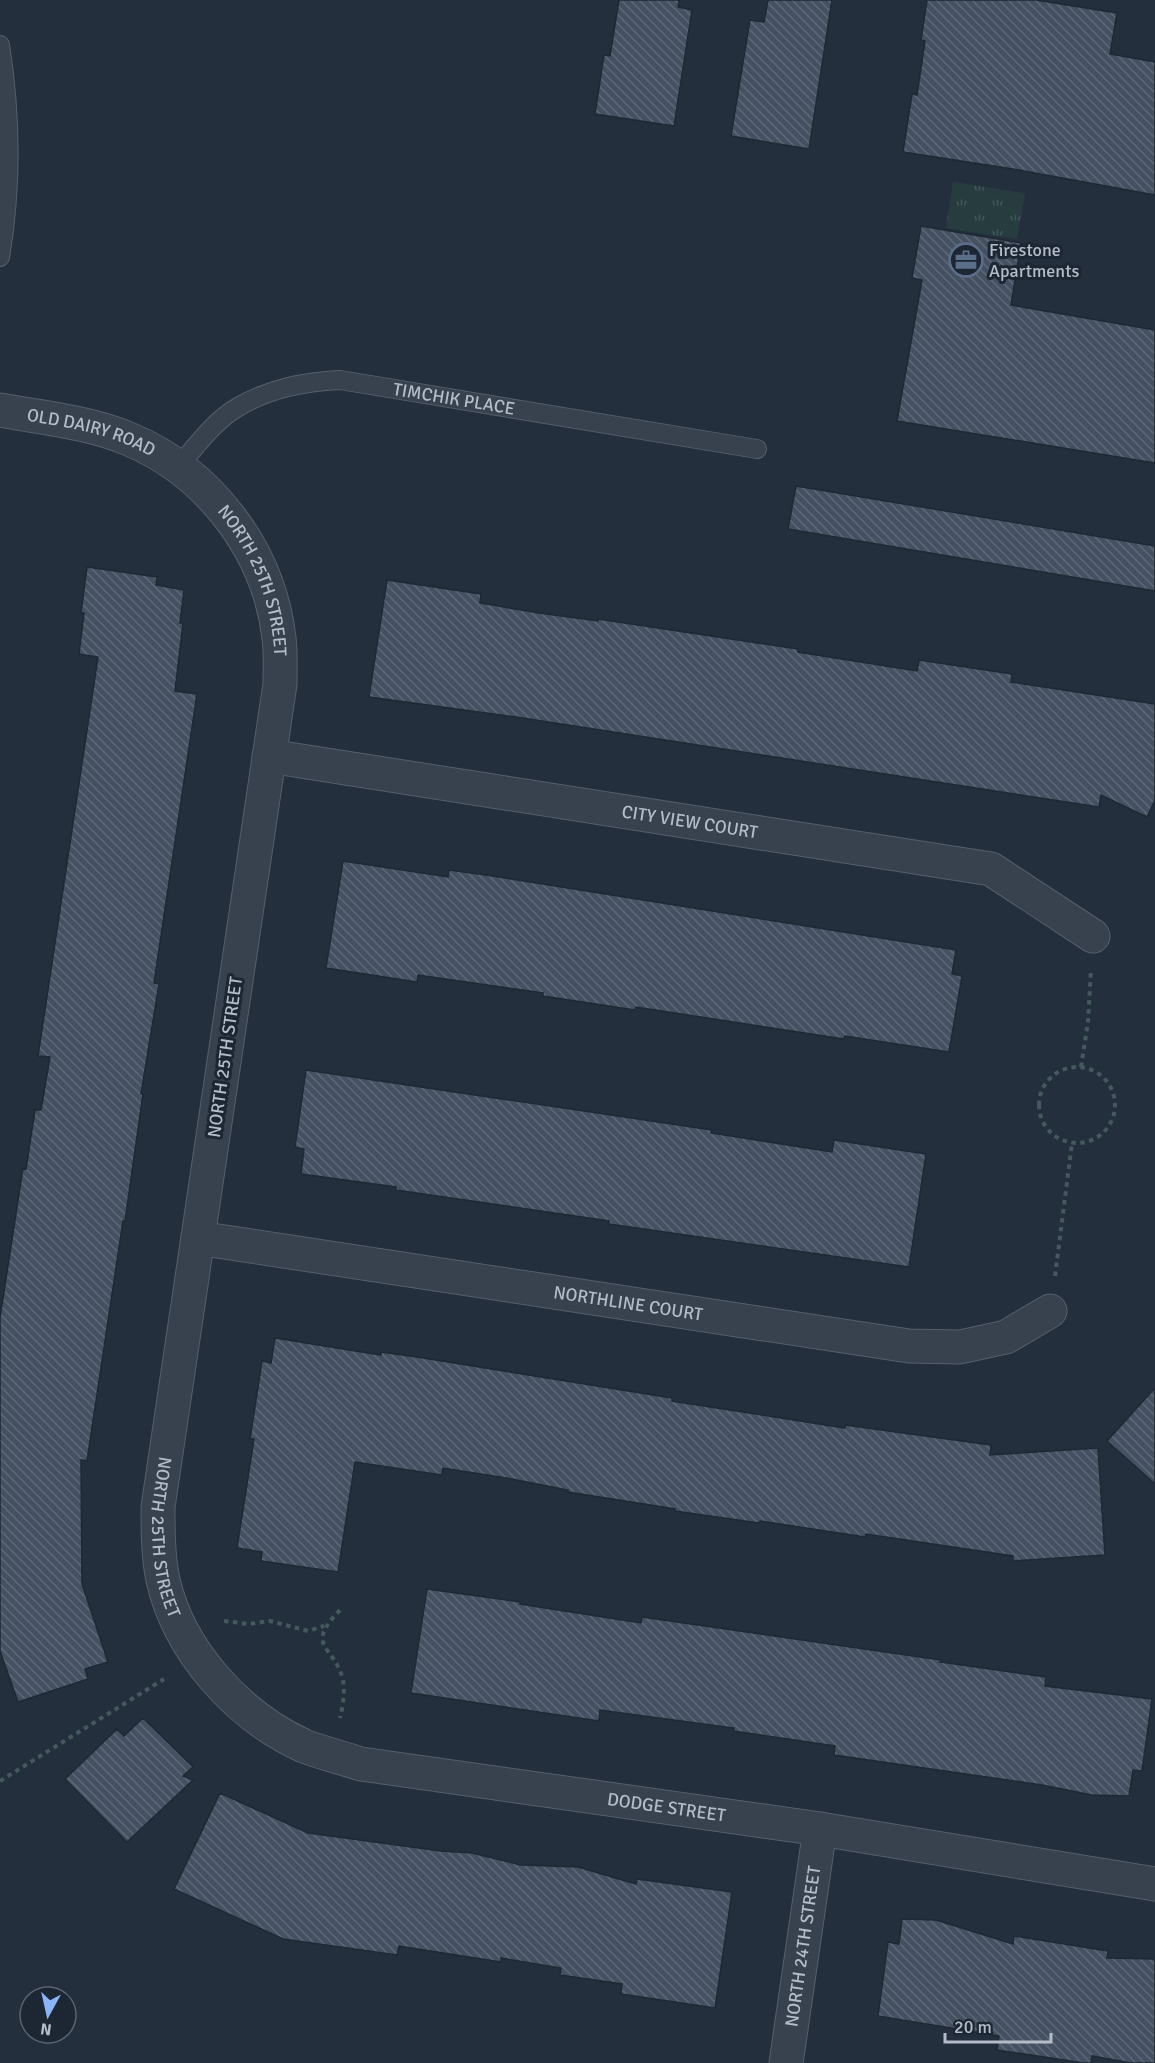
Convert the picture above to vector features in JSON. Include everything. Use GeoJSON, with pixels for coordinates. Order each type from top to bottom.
{"type":"FeatureCollection","features":[{"type":"Feature","properties":{"kind":"street","name":"OLD DAIRY ROAD"},"geometry":{"type":"LineString","coordinates":[[0,410],[98,428],[155,450],[179,466]]}},
{"type":"Feature","properties":{"kind":"street","name":"NORTH 25TH STREET"},"geometry":{"type":"LineString","coordinates":[[179,466],[205,488],[230,515],[254,554],[270,594],[279,638],[280,684],[158,1507],[158,1537],[163,1581],[180,1627],[206,1668]]}},
{"type":"Feature","properties":{"kind":"street","name":"CITY VIEW COURT"},"geometry":{"type":"LineString","coordinates":[[269,756],[991,869],[1093,936]]}},
{"type":"Feature","properties":{"kind":"street","name":"NORTHLINE COURT"},"geometry":{"type":"LineString","coordinates":[[198,1238],[909,1346],[960,1347],[1006,1337],[1050,1311]]}},
{"type":"Feature","properties":{"kind":"street","name":"DODGE STREET"},"geometry":{"type":"LineString","coordinates":[[206,1668],[225,1691],[255,1717],[304,1746],[361,1764],[820,1829],[1155,1884]]}},
{"type":"Feature","properties":{"kind":"street","name":"NORTH 24TH STREET"},"geometry":{"type":"LineString","coordinates":[[786,2063],[820,1829]]}},
{"type":"Feature","properties":{"kind":"lane"},"geometry":{"type":"LineString","coordinates":[[0,45],[7,90],[9,166],[0,257]]}},
{"type":"Feature","properties":{"kind":"lane","name":"TIMCHIK PLACE"},"geometry":{"type":"LineString","coordinates":[[179,466],[206,434],[236,408],[273,391],[306,382],[340,380],[757,448]]}},
{"type":"Feature","properties":{"kind":"path"},"geometry":{"type":"LineString","coordinates":[[1081,1067],[1088,1022],[1093,936]]}},
{"type":"Feature","properties":{"kind":"path"},"geometry":{"type":"LineString","coordinates":[[1070,1067],[1081,1067],[1094,1070],[1105,1078],[1113,1089],[1116,1103],[1114,1116],[1108,1128],[1098,1138],[1086,1143],[1072,1143],[1060,1140],[1050,1133],[1043,1124],[1038,1100],[1041,1089],[1048,1078],[1070,1067]]}},
{"type":"Feature","properties":{"kind":"path"},"geometry":{"type":"LineString","coordinates":[[1050,1311],[1072,1143]]}},
{"type":"Feature","properties":{"kind":"path"},"geometry":{"type":"LineString","coordinates":[[224,1621],[249,1624],[270,1621],[308,1631],[324,1625],[340,1610]]}},
{"type":"Feature","properties":{"kind":"path"},"geometry":{"type":"LineString","coordinates":[[324,1625],[326,1651],[343,1679],[340,1718]]}},
{"type":"Feature","properties":{"kind":"path"},"geometry":{"type":"LineString","coordinates":[[0,1780],[164,1679]]}},
{"type":"Feature","properties":{"kind":"green space"},"geometry":{"type":"Polygon","coordinates":[[[953,182],[1025,193],[1017,239],[946,228],[953,182]]]}},
{"type":"Feature","properties":{"kind":"building"},"geometry":{"type":"Polygon","coordinates":[[[619,0],[679,0],[678,7],[692,10],[674,126],[595,114],[604,55],[610,56],[619,0]]]}},
{"type":"Feature","properties":{"kind":"building"},"geometry":{"type":"Polygon","coordinates":[[[768,0],[832,0],[809,149],[731,136],[750,20],[764,22],[768,0]]]}},
{"type":"Feature","properties":{"kind":"building"},"geometry":{"type":"Polygon","coordinates":[[[927,0],[1036,0],[1117,13],[1110,54],[1155,62],[1155,195],[903,152],[912,94],[917,95],[925,41],[921,40],[927,0]]]}},
{"type":"Feature","properties":{"kind":"building"},"geometry":{"type":"Polygon","coordinates":[[[921,226],[1021,243],[1011,305],[1155,330],[1155,463],[897,421],[922,280],[912,278],[921,226]]]}},
{"type":"Feature","properties":{"kind":"building"},"geometry":{"type":"Polygon","coordinates":[[[796,486],[1155,546],[1155,591],[788,529],[796,486]]]}},
{"type":"Feature","properties":{"kind":"building"},"geometry":{"type":"Polygon","coordinates":[[[87,567],[157,577],[156,585],[184,590],[180,623],[183,623],[175,691],[197,694],[154,983],[159,984],[141,1094],[143,1094],[125,1221],[123,1221],[87,1461],[81,1460],[82,1584],[108,1662],[85,1669],[88,1679],[18,1702],[0,1651],[0,1318],[23,1168],[26,1169],[35,1110],[41,1110],[50,1057],[38,1056],[98,657],[79,654],[87,567]]]}},
{"type":"Feature","properties":{"kind":"building"},"geometry":{"type":"Polygon","coordinates":[[[387,580],[481,594],[480,603],[539,613],[598,621],[598,619],[798,649],[798,652],[917,671],[919,660],[1012,674],[1011,682],[1155,704],[1155,800],[1147,817],[1101,795],[1099,807],[516,717],[369,697],[387,580]]]}},
{"type":"Feature","properties":{"kind":"building"},"geometry":{"type":"Polygon","coordinates":[[[343,861],[448,877],[449,870],[486,875],[956,950],[952,974],[962,976],[949,1052],[845,1036],[844,1039],[636,1007],[635,1010],[543,996],[543,993],[418,975],[417,982],[326,968],[343,861]]]}},
{"type":"Feature","properties":{"kind":"building"},"geometry":{"type":"Polygon","coordinates":[[[306,1070],[712,1130],[711,1133],[832,1152],[834,1140],[926,1154],[909,1267],[609,1224],[609,1221],[301,1174],[304,1149],[295,1147],[306,1070]]]}},
{"type":"Feature","properties":{"kind":"building"},"geometry":{"type":"Polygon","coordinates":[[[275,1338],[381,1355],[381,1352],[417,1357],[845,1428],[845,1425],[991,1445],[990,1455],[1098,1448],[1105,1555],[1013,1561],[1013,1556],[866,1534],[865,1537],[675,1511],[675,1509],[568,1492],[568,1490],[506,1478],[443,1468],[442,1475],[355,1462],[338,1572],[261,1561],[262,1552],[237,1548],[254,1439],[250,1439],[262,1361],[271,1363],[275,1338]]]}},
{"type":"Feature","properties":{"kind":"building"},"geometry":{"type":"Polygon","coordinates":[[[1155,1388],[1155,1484],[1107,1441],[1155,1388]]]}},
{"type":"Feature","properties":{"kind":"building"},"geometry":{"type":"Polygon","coordinates":[[[427,1589],[641,1623],[642,1617],[941,1660],[940,1662],[1046,1677],[1045,1686],[1152,1699],[1142,1771],[1133,1770],[1129,1796],[1092,1795],[1042,1785],[834,1755],[835,1746],[733,1731],[734,1728],[600,1710],[599,1721],[411,1693],[427,1589]]]}},
{"type":"Feature","properties":{"kind":"building"},"geometry":{"type":"Polygon","coordinates":[[[143,1718],[193,1767],[183,1776],[193,1780],[127,1842],[65,1779],[117,1729],[124,1736],[143,1718]]]}},
{"type":"Feature","properties":{"kind":"building"},"geometry":{"type":"Polygon","coordinates":[[[220,1793],[308,1833],[472,1853],[521,1865],[578,1867],[636,1884],[637,1879],[732,1892],[715,2008],[621,1994],[622,1984],[560,1975],[561,1968],[501,1958],[501,1962],[399,1946],[397,1955],[283,1939],[174,1889],[220,1793]]]}},
{"type":"Feature","properties":{"kind":"building"},"geometry":{"type":"Polygon","coordinates":[[[902,1919],[936,1920],[1013,1944],[1014,1936],[1108,1951],[1107,1958],[1155,1959],[1155,2063],[1131,2063],[1092,2056],[1091,2063],[1084,2063],[997,2050],[999,2036],[878,2016],[888,1942],[899,1944],[902,1919]]]}},
{"type":"Feature","properties":{"kind":"place","name":"Firestone Apartments"},"geometry":{"type":"Point","coordinates":[966,260]}}]}
